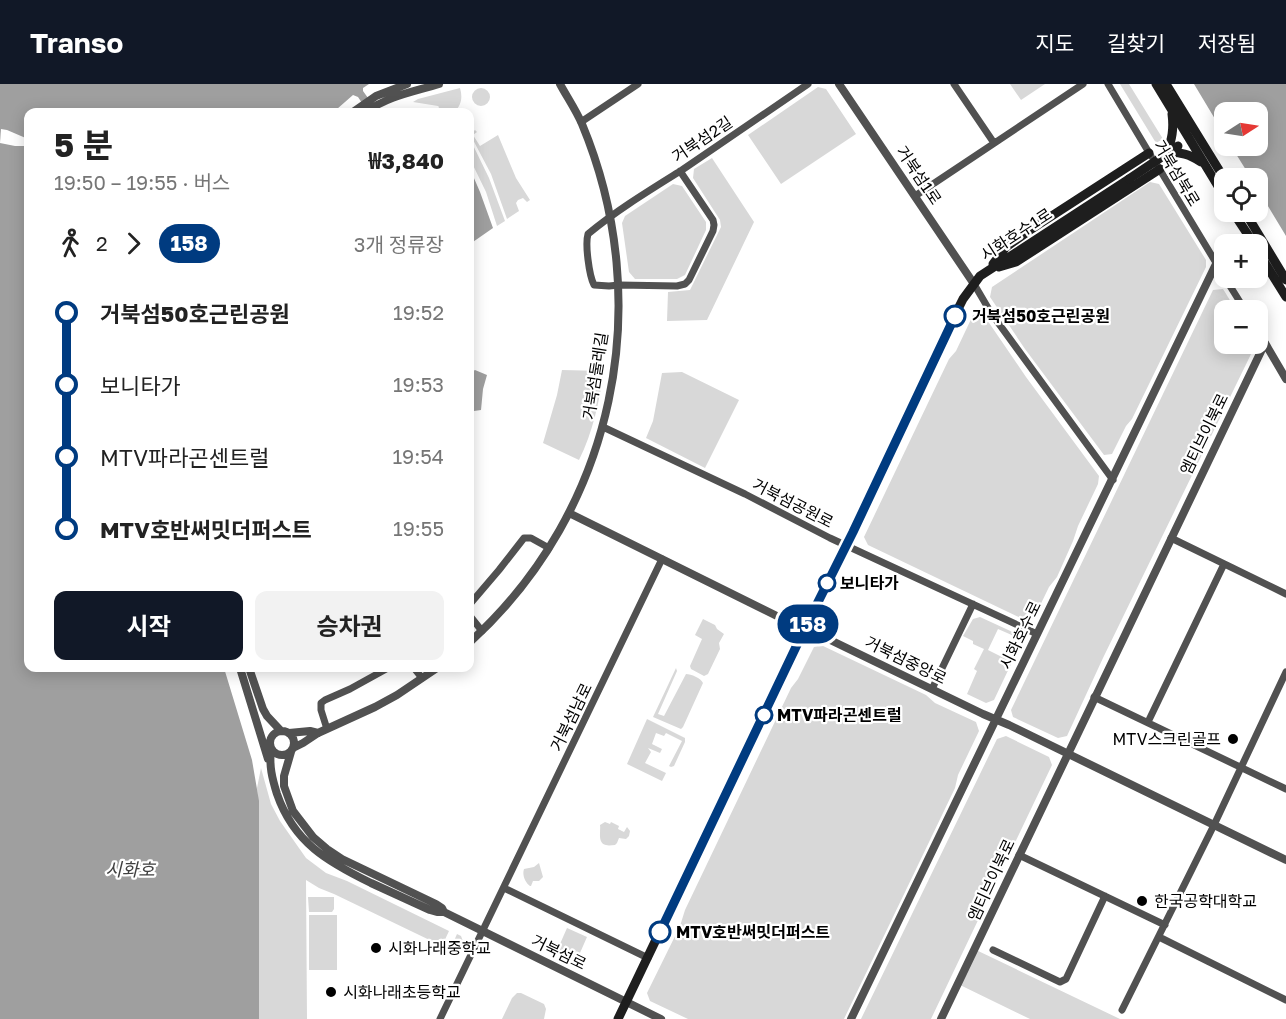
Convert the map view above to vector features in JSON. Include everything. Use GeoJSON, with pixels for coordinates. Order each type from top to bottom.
{"type":"FeatureCollection","features":[{"type":"Feature","properties":{"kind":"main road"},"geometry":{"type":"LineString","coordinates":[[1156,84],[1171,109],[1217,168]]}},
{"type":"Feature","properties":{"kind":"main road"},"geometry":{"type":"LineString","coordinates":[[1166,84],[1214,180]]}},
{"type":"Feature","properties":{"kind":"main road"},"geometry":{"type":"LineString","coordinates":[[1171,109],[1174,127],[1167,153],[1186,154],[1205,165]]}},
{"type":"Feature","properties":{"kind":"main road","name":"시화호수1로"},"geometry":{"type":"LineString","coordinates":[[618,1019],[963,299],[980,276],[988,270],[1193,136]]}},
{"type":"Feature","properties":{"kind":"main road"},"geometry":{"type":"LineString","coordinates":[[988,270],[1006,247],[1149,153]]}},
{"type":"Feature","properties":{"kind":"main road"},"geometry":{"type":"LineString","coordinates":[[988,270],[1016,262],[1160,169]]}},
{"type":"Feature","properties":{"kind":"main road"},"geometry":{"type":"LineString","coordinates":[[1251,222],[1286,279]]}},
{"type":"Feature","properties":{"kind":"main road"},"geometry":{"type":"LineString","coordinates":[[1268,268],[1286,297]]}},
{"type":"Feature","properties":{"kind":"street"},"geometry":{"type":"LineString","coordinates":[[360,108],[407,84]]}},
{"type":"Feature","properties":{"kind":"street"},"geometry":{"type":"LineString","coordinates":[[370,108],[379,99],[439,84]]}},
{"type":"Feature","properties":{"kind":"street","name":"거북섬둘레길"},"geometry":{"type":"LineString","coordinates":[[474,638],[517,592],[549,548],[569,513],[597,447],[614,372],[618,331],[618,285],[610,216],[598,169],[581,122],[560,84]]}},
{"type":"Feature","properties":{"kind":"street"},"geometry":{"type":"LineString","coordinates":[[581,122],[638,84]]}},
{"type":"Feature","properties":{"kind":"street","name":"거북섬2길"},"geometry":{"type":"LineString","coordinates":[[618,285],[598,286],[592,282],[586,240],[588,234],[610,216],[808,84]]}},
{"type":"Feature","properties":{"kind":"street","name":"거북섬1로"},"geometry":{"type":"LineString","coordinates":[[839,84],[974,284]]}},
{"type":"Feature","properties":{"kind":"street"},"geometry":{"type":"LineString","coordinates":[[954,84],[994,143]]}},
{"type":"Feature","properties":{"kind":"street"},"geometry":{"type":"LineString","coordinates":[[915,196],[1083,84]]}},
{"type":"Feature","properties":{"kind":"street","name":"거북섬북로"},"geometry":{"type":"LineString","coordinates":[[1108,84],[1214,261]]}},
{"type":"Feature","properties":{"kind":"street"},"geometry":{"type":"LineString","coordinates":[[618,285],[677,286],[689,280],[714,225],[713,220],[680,171]]}},
{"type":"Feature","properties":{"kind":"street","name":"시화호수로"},"geometry":{"type":"LineString","coordinates":[[851,1019],[1214,268]]}},
{"type":"Feature","properties":{"kind":"street"},"geometry":{"type":"LineString","coordinates":[[974,284],[991,313],[1113,480]]}},
{"type":"Feature","properties":{"kind":"street"},"geometry":{"type":"LineString","coordinates":[[1268,350],[1286,379]]}},
{"type":"Feature","properties":{"kind":"street","name":"엠티브이북로"},"geometry":{"type":"LineString","coordinates":[[941,1019],[1259,354]]}},
{"type":"Feature","properties":{"kind":"street","name":"거북섬공원로"},"geometry":{"type":"LineString","coordinates":[[603,427],[726,485],[830,538],[1037,634]]}},
{"type":"Feature","properties":{"kind":"street","name":"거북섬중앙로"},"geometry":{"type":"LineString","coordinates":[[569,513],[787,621],[1068,753]]}},
{"type":"Feature","properties":{"kind":"street"},"geometry":{"type":"LineString","coordinates":[[474,599],[524,537],[531,538],[549,548]]}},
{"type":"Feature","properties":{"kind":"street"},"geometry":{"type":"LineString","coordinates":[[1171,538],[1286,594]]}},
{"type":"Feature","properties":{"kind":"street","name":"거북섬남로"},"geometry":{"type":"LineString","coordinates":[[440,1019],[662,559]]}},
{"type":"Feature","properties":{"kind":"street"},"geometry":{"type":"LineString","coordinates":[[1148,722],[1224,564]]}},
{"type":"Feature","properties":{"kind":"street"},"geometry":{"type":"LineString","coordinates":[[932,689],[973,604]]}},
{"type":"Feature","properties":{"kind":"street"},"geometry":{"type":"LineString","coordinates":[[474,621],[482,630]]}},
{"type":"Feature","properties":{"kind":"street"},"geometry":{"type":"LineString","coordinates":[[241,672],[278,797],[285,813],[299,834],[328,861],[430,910],[444,912]]}},
{"type":"Feature","properties":{"kind":"street"},"geometry":{"type":"LineString","coordinates":[[250,672],[267,716],[289,732],[294,741],[284,776],[284,786],[293,811],[313,837],[342,859],[440,906],[444,912]]}},
{"type":"Feature","properties":{"kind":"street"},"geometry":{"type":"LineString","coordinates":[[327,729],[321,703],[381,672]]}},
{"type":"Feature","properties":{"kind":"street"},"geometry":{"type":"LineString","coordinates":[[417,672],[422,678]]}},
{"type":"Feature","properties":{"kind":"street"},"geometry":{"type":"LineString","coordinates":[[261,735],[273,752],[280,756],[288,754],[318,733],[375,707],[431,672]]}},
{"type":"Feature","properties":{"kind":"street"},"geometry":{"type":"LineString","coordinates":[[1122,1010],[1214,825],[1286,672]]}},
{"type":"Feature","properties":{"kind":"street"},"geometry":{"type":"LineString","coordinates":[[1094,697],[1286,789]]}},
{"type":"Feature","properties":{"kind":"street"},"geometry":{"type":"LineString","coordinates":[[274,723],[289,732]]}},
{"type":"Feature","properties":{"kind":"street"},"geometry":{"type":"LineString","coordinates":[[270,768],[271,737],[277,732],[310,731],[318,733]]}},
{"type":"Feature","properties":{"kind":"street"},"geometry":{"type":"LineString","coordinates":[[288,761],[303,743]]}},
{"type":"Feature","properties":{"kind":"street"},"geometry":{"type":"LineString","coordinates":[[1068,753],[1286,860]]}},
{"type":"Feature","properties":{"kind":"street"},"geometry":{"type":"LineString","coordinates":[[1019,855],[1165,925]]}},
{"type":"Feature","properties":{"kind":"street"},"geometry":{"type":"LineString","coordinates":[[504,888],[648,958]]}},
{"type":"Feature","properties":{"kind":"street"},"geometry":{"type":"LineString","coordinates":[[993,950],[1063,982],[1105,896]]}},
{"type":"Feature","properties":{"kind":"street","name":"거북섬로"},"geometry":{"type":"LineString","coordinates":[[444,912],[661,1019]]}},
{"type":"Feature","properties":{"kind":"street"},"geometry":{"type":"LineString","coordinates":[[1159,937],[1286,1000]]}},
{"type":"Feature","properties":{"kind":"shaded area"},"geometry":{"type":"Polygon","coordinates":[[[1010,84],[1045,84],[1021,100],[1010,84]]]}},
{"type":"Feature","properties":{"kind":"shaded area"},"geometry":{"type":"Polygon","coordinates":[[[1120,84],[1129,84],[1163,139],[1156,143],[1120,84]]]}},
{"type":"Feature","properties":{"kind":"shaded area"},"geometry":{"type":"Polygon","coordinates":[[[818,87],[826,89],[856,134],[781,184],[748,135],[818,87]]]}},
{"type":"Feature","properties":{"kind":"shaded area"},"geometry":{"type":"Polygon","coordinates":[[[460,88],[461,102],[457,108],[439,108],[438,106],[413,102],[460,88]]]}},
{"type":"Feature","properties":{"kind":"shaded area"},"geometry":{"type":"Polygon","coordinates":[[[481,88],[487,91],[490,97],[487,103],[481,106],[475,103],[472,97],[475,91],[481,88]]]}},
{"type":"Feature","properties":{"kind":"shaded area"},"geometry":{"type":"Polygon","coordinates":[[[498,135],[516,178],[530,200],[527,202],[523,198],[518,200],[516,203],[519,211],[507,219],[491,174],[474,142],[474,137],[480,146],[498,135]]]}},
{"type":"Feature","properties":{"kind":"shaded area"},"geometry":{"type":"Polygon","coordinates":[[[474,147],[489,178],[505,221],[497,226],[486,192],[474,167],[474,147]]]}},
{"type":"Feature","properties":{"kind":"shaded area"},"geometry":{"type":"Polygon","coordinates":[[[712,158],[754,222],[707,320],[667,321],[668,292],[690,290],[721,227],[720,220],[693,178],[694,169],[712,158]]]}},
{"type":"Feature","properties":{"kind":"shaded area"},"geometry":{"type":"Polygon","coordinates":[[[1150,182],[1159,184],[1206,260],[1206,267],[1132,419],[1112,454],[1104,455],[1025,349],[990,297],[992,287],[1150,182]]]}},
{"type":"Feature","properties":{"kind":"shaded area"},"geometry":{"type":"Polygon","coordinates":[[[673,184],[682,186],[706,222],[706,230],[685,275],[677,279],[635,279],[629,272],[622,223],[625,216],[673,184]]]}},
{"type":"Feature","properties":{"kind":"shaded area"},"geometry":{"type":"Polygon","coordinates":[[[1223,289],[1230,300],[1214,300],[1214,354],[1251,354],[1067,736],[1058,738],[1013,717],[1011,710],[1213,290],[1223,289]]]}},
{"type":"Feature","properties":{"kind":"shaded area"},"geometry":{"type":"Polygon","coordinates":[[[983,314],[1099,476],[1098,484],[1057,577],[1049,587],[1034,618],[1025,620],[868,545],[864,537],[949,359],[956,351],[973,315],[983,314]]]}},
{"type":"Feature","properties":{"kind":"shaded area"},"geometry":{"type":"Polygon","coordinates":[[[562,370],[604,371],[595,417],[579,460],[543,443],[562,370]]]}},
{"type":"Feature","properties":{"kind":"shaded area"},"geometry":{"type":"Polygon","coordinates":[[[682,372],[739,400],[705,468],[646,438],[653,421],[662,373],[682,372]]]}},
{"type":"Feature","properties":{"kind":"shaded area"},"geometry":{"type":"Polygon","coordinates":[[[980,617],[1021,636],[1023,640],[998,629],[988,650],[1012,662],[994,700],[986,703],[967,694],[977,671],[974,669],[984,649],[963,636],[973,619],[980,617]]]}},
{"type":"Feature","properties":{"kind":"shaded area"},"geometry":{"type":"Polygon","coordinates":[[[703,619],[715,625],[724,634],[719,643],[720,649],[708,674],[704,676],[691,669],[690,666],[702,639],[695,635],[703,619]]]}},
{"type":"Feature","properties":{"kind":"shaded area"},"geometry":{"type":"Polygon","coordinates":[[[821,645],[926,695],[935,703],[976,722],[979,731],[958,775],[955,788],[844,1019],[688,1019],[650,1001],[647,993],[791,688],[814,647],[821,645]]]}},
{"type":"Feature","properties":{"kind":"shaded area"},"geometry":{"type":"Polygon","coordinates":[[[676,668],[677,671],[658,714],[664,716],[686,674],[700,679],[703,683],[681,729],[653,717],[676,668]]]}},
{"type":"Feature","properties":{"kind":"shaded area"},"geometry":{"type":"Polygon","coordinates":[[[647,719],[685,738],[674,766],[671,767],[669,766],[682,741],[666,733],[664,736],[656,733],[652,744],[662,749],[660,753],[648,748],[651,752],[645,763],[666,773],[662,781],[627,764],[647,719]]]}},
{"type":"Feature","properties":{"kind":"shaded area"},"geometry":{"type":"Polygon","coordinates":[[[1006,736],[1049,757],[1052,765],[931,1019],[861,1019],[997,739],[1006,736]]]}},
{"type":"Feature","properties":{"kind":"shaded area"},"geometry":{"type":"Polygon","coordinates":[[[261,768],[271,804],[306,858],[326,873],[449,931],[442,946],[306,880],[307,1019],[259,1019],[257,788],[261,768]]]}},
{"type":"Feature","properties":{"kind":"shaded area"},"geometry":{"type":"Polygon","coordinates":[[[605,822],[619,826],[618,829],[624,832],[627,827],[630,831],[629,836],[626,839],[619,838],[615,845],[603,844],[600,839],[600,825],[605,822]]]}},
{"type":"Feature","properties":{"kind":"shaded area"},"geometry":{"type":"Polygon","coordinates":[[[539,863],[543,877],[539,881],[533,881],[530,886],[524,878],[524,869],[534,867],[539,863]]]}},
{"type":"Feature","properties":{"kind":"shaded area"},"geometry":{"type":"Polygon","coordinates":[[[308,897],[334,897],[334,909],[332,912],[309,912],[308,897]]]}},
{"type":"Feature","properties":{"kind":"shaded area"},"geometry":{"type":"Polygon","coordinates":[[[309,915],[337,915],[337,970],[309,970],[309,915]]]}},
{"type":"Feature","properties":{"kind":"shaded area"},"geometry":{"type":"Polygon","coordinates":[[[567,928],[587,937],[576,962],[556,953],[567,928]]]}},
{"type":"Feature","properties":{"kind":"shaded area"},"geometry":{"type":"Polygon","coordinates":[[[457,934],[461,936],[464,944],[459,955],[450,950],[457,934]]]}},
{"type":"Feature","properties":{"kind":"shaded area"},"geometry":{"type":"Polygon","coordinates":[[[974,949],[1120,1019],[1030,1019],[958,984],[974,949]]]}},
{"type":"Feature","properties":{"kind":"shaded area"},"geometry":{"type":"Polygon","coordinates":[[[517,993],[544,1004],[546,1009],[544,1019],[502,1019],[512,998],[517,993]]]}},
{"type":"Feature","properties":{"kind":"water","name":"시화호"},"geometry":{"type":"Polygon","coordinates":[[[0,84],[369,84],[363,88],[363,91],[375,108],[365,108],[358,97],[353,95],[338,108],[24,108],[24,672],[225,672],[252,760],[259,801],[259,1019],[0,1019],[0,84]]]}},
{"type":"Feature","properties":{"kind":"water"},"geometry":{"type":"Polygon","coordinates":[[[1194,84],[1286,84],[1286,236],[1268,206],[1268,168],[1245,168],[1237,156],[1268,156],[1268,102],[1214,102],[1214,117],[1194,84]]]}},
{"type":"Feature","properties":{"kind":"water"},"geometry":{"type":"Polygon","coordinates":[[[474,178],[480,192],[493,228],[474,241],[474,178]]]}},
{"type":"Feature","properties":{"kind":"water"},"geometry":{"type":"Polygon","coordinates":[[[474,371],[487,375],[481,410],[474,411],[474,371]]]}},
{"type":"Feature","properties":{"kind":"pier"},"geometry":{"type":"Polygon","coordinates":[[[1,129],[24,137],[24,146],[0,143],[1,129]]]}},
{"type":"Feature","properties":{"kind":"bus line","name":"158"},"geometry":{"type":"LineString","coordinates":[[660,932],[955,316]]}},
{"type":"Feature","properties":{"kind":"place","name":"거북섬50호근린공원"},"geometry":{"type":"Point","coordinates":[955,316]}},
{"type":"Feature","properties":{"kind":"place","name":"보니타가"},"geometry":{"type":"Point","coordinates":[827,583]}},
{"type":"Feature","properties":{"kind":"place","name":"MTV파라곤센트럴"},"geometry":{"type":"Point","coordinates":[764,715]}},
{"type":"Feature","properties":{"kind":"place","name":"MTV스크린골프"},"geometry":{"type":"Point","coordinates":[1233,739]}},
{"type":"Feature","properties":{"kind":"place","name":"한국공학대학교"},"geometry":{"type":"Point","coordinates":[1142,901]}},
{"type":"Feature","properties":{"kind":"place","name":"MTV호반써밋더퍼스트"},"geometry":{"type":"Point","coordinates":[660,932]}},
{"type":"Feature","properties":{"kind":"place","name":"시화나래중학교"},"geometry":{"type":"Point","coordinates":[376,948]}},
{"type":"Feature","properties":{"kind":"place","name":"시화나래초등학교"},"geometry":{"type":"Point","coordinates":[331,992]}}]}
